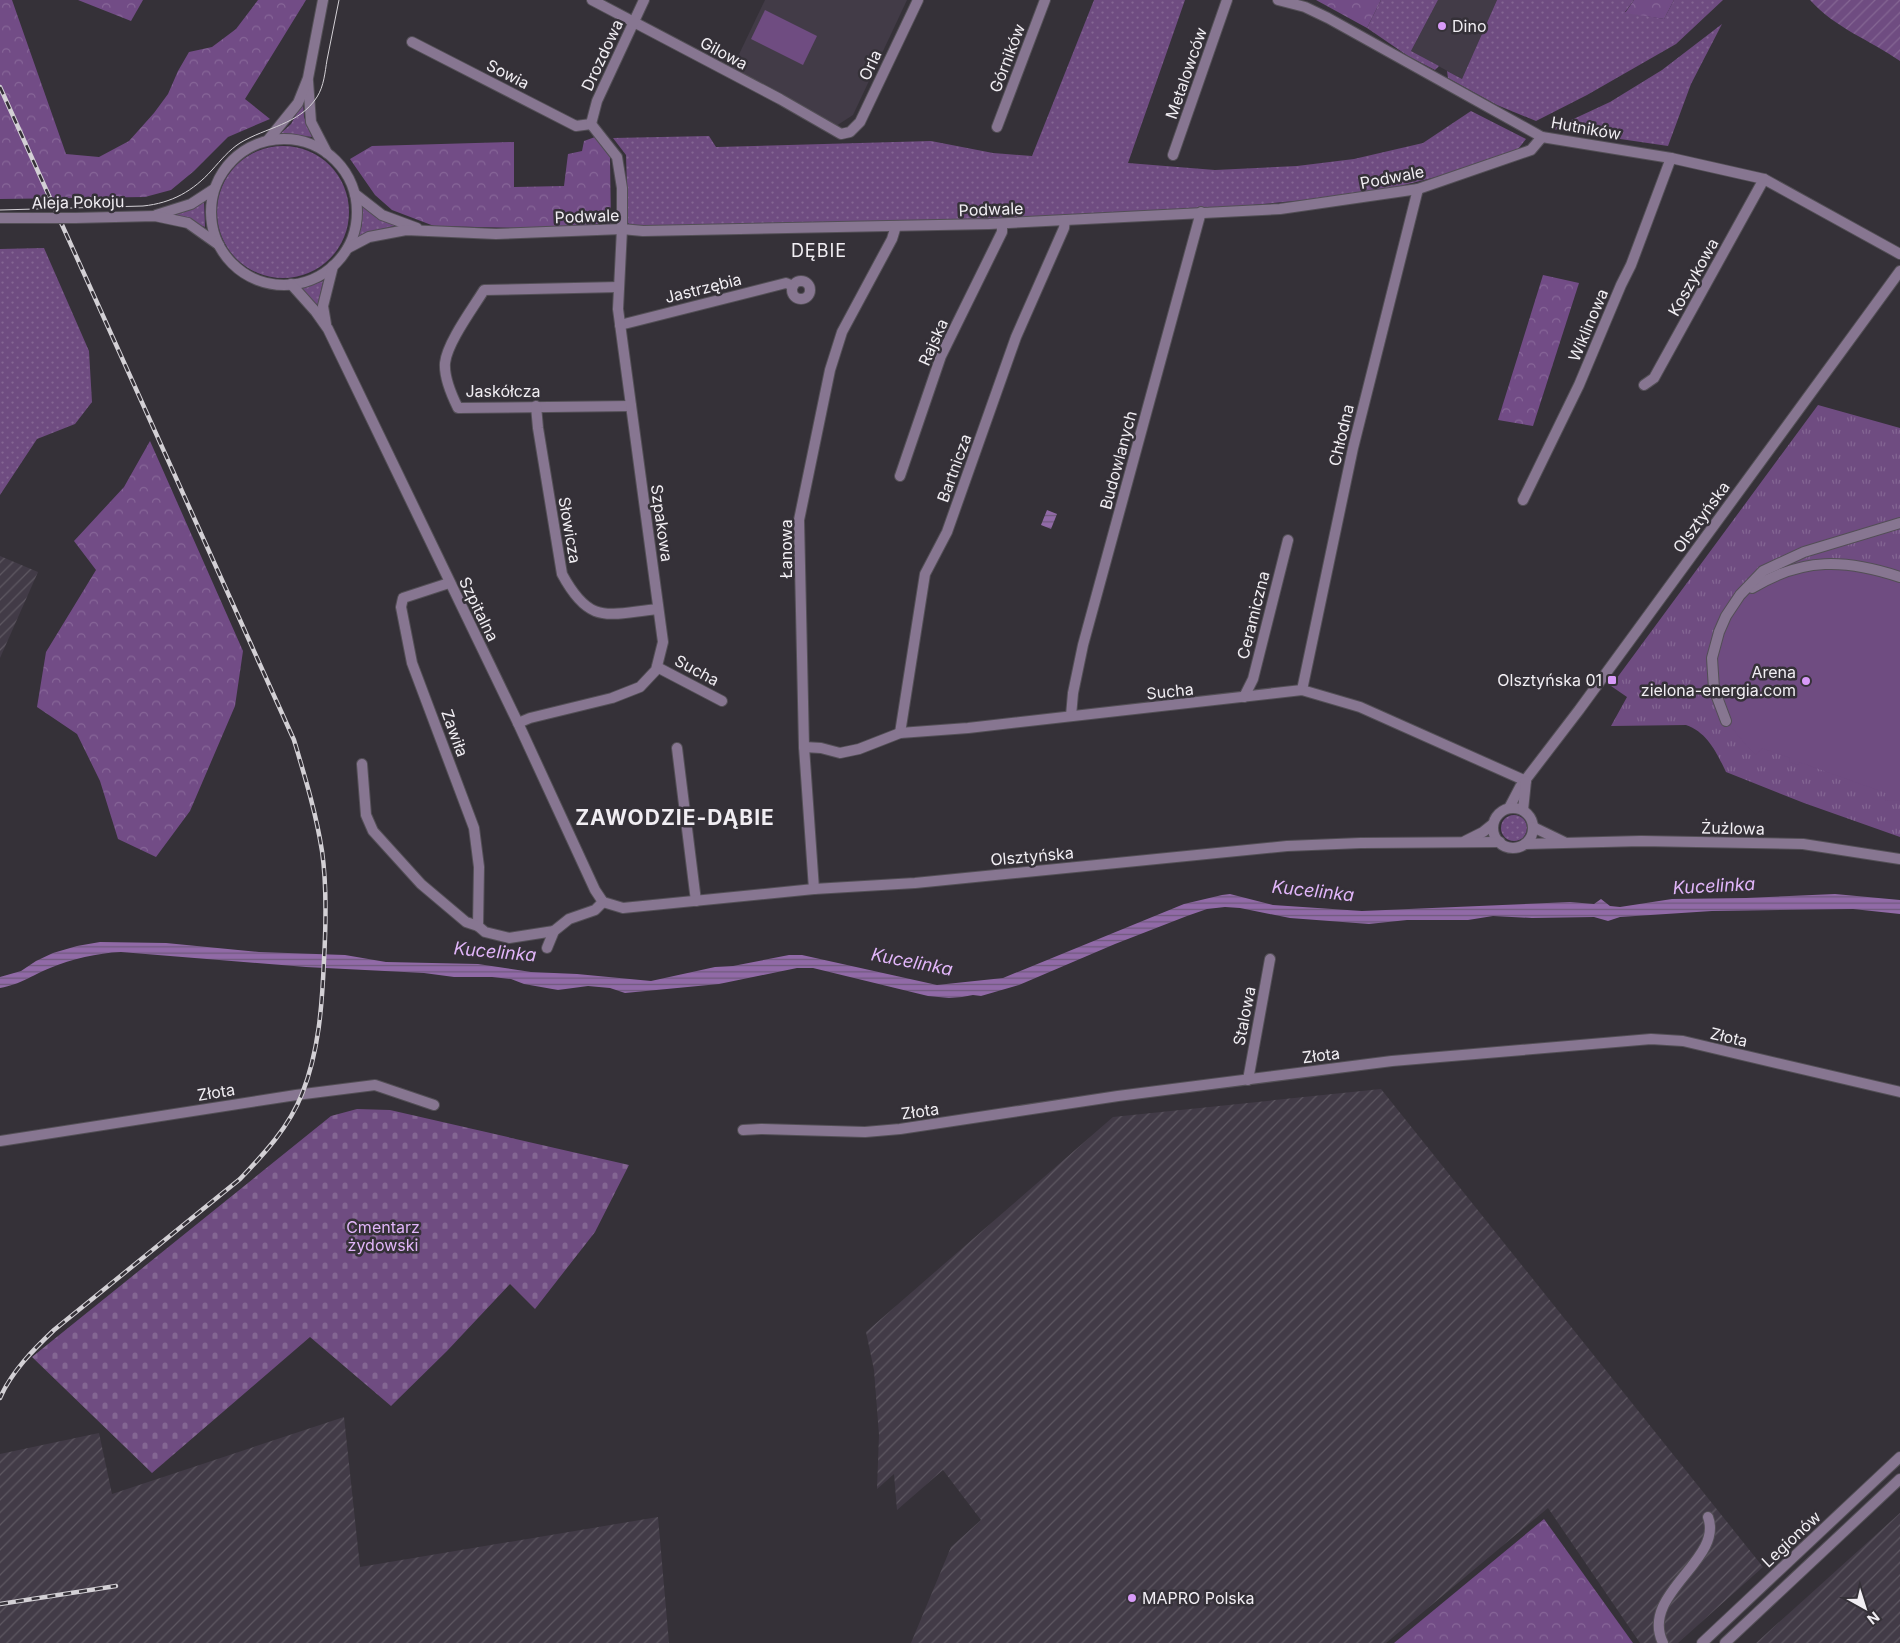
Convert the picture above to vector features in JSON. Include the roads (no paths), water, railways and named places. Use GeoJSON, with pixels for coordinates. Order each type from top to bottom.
{"type":"FeatureCollection","features":[{"type":"Feature","properties":{"kind":"street"},"geometry":{"type":"LineString","coordinates":[[268,140],[298,103],[308,78],[323,0]]}},
{"type":"Feature","properties":{"kind":"street","name":"Gilowa"},"geometry":{"type":"LineString","coordinates":[[592,0],[841,134]]}},
{"type":"Feature","properties":{"kind":"street","name":"Drozdowa"},"geometry":{"type":"LineString","coordinates":[[591,124],[597,101],[644,0]]}},
{"type":"Feature","properties":{"kind":"street","name":"Orla"},"geometry":{"type":"LineString","coordinates":[[841,134],[850,132],[860,122],[918,0]]}},
{"type":"Feature","properties":{"kind":"street","name":"Górników"},"geometry":{"type":"LineString","coordinates":[[997,127],[1045,0]]}},
{"type":"Feature","properties":{"kind":"street","name":"Metalowców"},"geometry":{"type":"LineString","coordinates":[[1174,155],[1227,0]]}},
{"type":"Feature","properties":{"kind":"street","name":"Hutników"},"geometry":{"type":"LineString","coordinates":[[1278,0],[1305,7],[1328,18],[1542,137],[1671,158],[1764,179],[1900,254]]}},
{"type":"Feature","properties":{"kind":"street","name":"Sowia"},"geometry":{"type":"LineString","coordinates":[[412,42],[576,126],[591,124]]}},
{"type":"Feature","properties":{"kind":"street"},"geometry":{"type":"LineString","coordinates":[[308,78],[311,122],[328,154],[344,171],[355,194],[357,211],[354,233],[348,248],[333,266],[307,282],[266,284],[254,279],[232,264],[220,246],[213,228],[211,213],[214,189],[221,174],[232,161],[246,151],[268,140],[300,141],[313,145],[328,154]]}},
{"type":"Feature","properties":{"kind":"street","name":"Szpakowa"},"geometry":{"type":"LineString","coordinates":[[518,723],[530,718],[612,698],[640,687],[657,667],[663,642],[618,309],[622,188],[618,157],[591,124]]}},
{"type":"Feature","properties":{"kind":"street","name":"Podwale"},"geometry":{"type":"LineString","coordinates":[[348,248],[369,237],[406,230],[496,234],[622,229],[643,231],[1002,224],[1280,209],[1418,189],[1531,150],[1542,137]]}},
{"type":"Feature","properties":{"kind":"street","name":"Wiklinowa"},"geometry":{"type":"LineString","coordinates":[[1523,500],[1579,385],[1631,265],[1671,158]]}},
{"type":"Feature","properties":{"kind":"street","name":"Koszykowa"},"geometry":{"type":"LineString","coordinates":[[1644,385],[1654,378],[1764,179]]}},
{"type":"Feature","properties":{"kind":"street","name":"Aleja Pokoju"},"geometry":{"type":"LineString","coordinates":[[156,216],[190,204],[214,189]]}},
{"type":"Feature","properties":{"kind":"street","name":"Chłodna"},"geometry":{"type":"LineString","coordinates":[[1302,690],[1353,448],[1418,189]]}},
{"type":"Feature","properties":{"kind":"street","name":"Podwale"},"geometry":{"type":"LineString","coordinates":[[355,194],[382,214],[427,232]]}},
{"type":"Feature","properties":{"kind":"street","name":"Budowlanych"},"geometry":{"type":"LineString","coordinates":[[1071,716],[1073,692],[1083,645],[1200,212]]}},
{"type":"Feature","properties":{"kind":"street","name":"Aleja Pokoju"},"geometry":{"type":"LineString","coordinates":[[0,218],[156,216],[188,223],[220,246]]}},
{"type":"Feature","properties":{"kind":"street","name":"Bartnicza"},"geometry":{"type":"LineString","coordinates":[[900,733],[925,574],[947,532],[1016,337],[1064,228],[1065,220]]}},
{"type":"Feature","properties":{"kind":"street","name":"Rajska"},"geometry":{"type":"LineString","coordinates":[[900,476],[941,356],[1002,232],[1002,224]]}},
{"type":"Feature","properties":{"kind":"street","name":"Łanowa"},"geometry":{"type":"LineString","coordinates":[[814,889],[804,748],[799,520],[830,370],[842,332],[892,240],[896,226]]}},
{"type":"Feature","properties":{"kind":"street","name":"Szpitalna"},"geometry":{"type":"LineString","coordinates":[[328,329],[323,306],[333,266]]}},
{"type":"Feature","properties":{"kind":"street","name":"Olsztyńska"},"geometry":{"type":"LineString","coordinates":[[1509,808],[1516,793],[1900,271]]}},
{"type":"Feature","properties":{"kind":"street","name":"Jastrzębia"},"geometry":{"type":"LineString","coordinates":[[620,325],[786,283],[793,286]]}},
{"type":"Feature","properties":{"kind":"street","name":"Szpitalna"},"geometry":{"type":"LineString","coordinates":[[291,284],[316,312],[328,329],[518,723],[595,890],[603,902]]}},
{"type":"Feature","properties":{"kind":"street","name":"Jaskółcza"},"geometry":{"type":"LineString","coordinates":[[619,287],[484,290],[452,342],[445,363],[450,393],[458,408],[631,406]]}},
{"type":"Feature","properties":{"kind":"street","name":"Słowicza"},"geometry":{"type":"LineString","coordinates":[[536,406],[562,574],[572,592],[590,610],[602,614],[658,609]]}},
{"type":"Feature","properties":{"kind":"street"},"geometry":{"type":"LineString","coordinates":[[1726,721],[1714,690],[1712,658],[1718,632],[1726,616],[1740,596],[1763,571],[1804,552],[1900,523]]}},
{"type":"Feature","properties":{"kind":"street","name":"Ceramiczna"},"geometry":{"type":"LineString","coordinates":[[1244,697],[1253,679],[1288,540]]}},
{"type":"Feature","properties":{"kind":"street"},"geometry":{"type":"LineString","coordinates":[[1740,596],[1764,580],[1784,572],[1822,563],[1852,565],[1900,577]]}},
{"type":"Feature","properties":{"kind":"street","name":"Zawiła"},"geometry":{"type":"LineString","coordinates":[[449,583],[403,598],[401,607],[412,663],[474,828],[479,867],[478,926]]}},
{"type":"Feature","properties":{"kind":"street","name":"Sucha"},"geometry":{"type":"LineString","coordinates":[[657,667],[722,700]]}},
{"type":"Feature","properties":{"kind":"street","name":"Sucha"},"geometry":{"type":"LineString","coordinates":[[804,748],[821,748],[840,753],[859,749],[900,733],[968,728],[1302,690],[1360,707],[1526,781]]}},
{"type":"Feature","properties":{"kind":"street"},"geometry":{"type":"LineString","coordinates":[[677,748],[696,901]]}},
{"type":"Feature","properties":{"kind":"street"},"geometry":{"type":"LineString","coordinates":[[362,764],[366,815],[373,831],[421,884],[466,922],[478,926],[485,932],[509,938],[554,931],[569,920],[595,910],[603,902]]}},
{"type":"Feature","properties":{"kind":"street"},"geometry":{"type":"LineString","coordinates":[[1524,810],[1526,781]]}},
{"type":"Feature","properties":{"kind":"street"},"geometry":{"type":"LineString","coordinates":[[1509,808],[1524,810],[1532,820],[1533,827],[1532,833],[1524,844],[1512,848],[1500,842],[1495,837],[1493,824],[1500,813],[1509,808]]}},
{"type":"Feature","properties":{"kind":"street","name":"Olsztyńska"},"geometry":{"type":"LineString","coordinates":[[1464,841],[1484,832],[1493,824]]}},
{"type":"Feature","properties":{"kind":"street","name":"Żużlowa"},"geometry":{"type":"LineString","coordinates":[[1533,827],[1565,842]]}},
{"type":"Feature","properties":{"kind":"street","name":"Olsztyńska"},"geometry":{"type":"LineString","coordinates":[[603,902],[623,908],[814,889],[925,882],[1287,846],[1464,841],[1500,842]]}},
{"type":"Feature","properties":{"kind":"street","name":"Żużlowa"},"geometry":{"type":"LineString","coordinates":[[1524,844],[1640,841],[1803,844],[1900,859]]}},
{"type":"Feature","properties":{"kind":"street"},"geometry":{"type":"LineString","coordinates":[[547,948],[554,931]]}},
{"type":"Feature","properties":{"kind":"street","name":"Stalowa"},"geometry":{"type":"LineString","coordinates":[[1248,1080],[1270,959]]}},
{"type":"Feature","properties":{"kind":"street","name":"Złota"},"geometry":{"type":"LineString","coordinates":[[743,1130],[865,1132],[900,1129],[1108,1098],[1392,1061],[1651,1039],[1683,1041],[1900,1092]]}},
{"type":"Feature","properties":{"kind":"street","name":"Złota"},"geometry":{"type":"LineString","coordinates":[[0,1142],[296,1095],[375,1085],[434,1105]]}},
{"type":"Feature","properties":{"kind":"street","name":"Legionów"},"geometry":{"type":"LineString","coordinates":[[1702,1643],[1900,1457]]}},
{"type":"Feature","properties":{"kind":"street","name":"Legionów"},"geometry":{"type":"LineString","coordinates":[[1726,1643],[1900,1479]]}},
{"type":"Feature","properties":{"kind":"street"},"geometry":{"type":"LineString","coordinates":[[1663,1643],[1658,1629],[1664,1602],[1693,1565],[1706,1544],[1712,1527],[1708,1517]]}},
{"type":"Feature","properties":{"kind":"tram line"},"geometry":{"type":"LineString","coordinates":[[0,210],[143,206],[163,202],[181,195],[205,177],[236,146],[292,120],[310,106],[317,97],[324,79],[339,0]]}},
{"type":"Feature","properties":{"kind":"railway"},"geometry":{"type":"LineString","coordinates":[[0,87],[294,740],[320,837],[324,864],[326,905],[322,994],[316,1045],[302,1094],[283,1129],[267,1150],[240,1179],[54,1330],[17,1370],[0,1398]]}},
{"type":"Feature","properties":{"kind":"railway"},"geometry":{"type":"LineString","coordinates":[[0,1604],[116,1586]]}},
{"type":"Feature","properties":{"kind":"place","name":"Dino"},"geometry":{"type":"Point","coordinates":[1442,26]}},
{"type":"Feature","properties":{"kind":"place","name":"Olsztyńska 01"},"geometry":{"type":"Point","coordinates":[1612,680]}},
{"type":"Feature","properties":{"kind":"place","name":"Arena zielona-energia.com"},"geometry":{"type":"Point","coordinates":[1806,681]}},
{"type":"Feature","properties":{"kind":"place","name":"MAPRO Polska"},"geometry":{"type":"Point","coordinates":[1132,1598]}},
{"type":"Feature","properties":{"kind":"district","name":"DĘBIE"},"geometry":{"type":"Point","coordinates":[819,251]}},
{"type":"Feature","properties":{"kind":"district","name":"ZAWODZIE-DĄBIE"},"geometry":{"type":"Point","coordinates":[675,818]}},
{"type":"Feature","properties":{"kind":"water label","name":"Kucelinka"},"geometry":{"type":"Point","coordinates":[1714,886]}},
{"type":"Feature","properties":{"kind":"water label","name":"Kucelinka"},"geometry":{"type":"Point","coordinates":[1313,891]}},
{"type":"Feature","properties":{"kind":"water label","name":"Kucelinka"},"geometry":{"type":"Point","coordinates":[495,952]}},
{"type":"Feature","properties":{"kind":"water label","name":"Kucelinka"},"geometry":{"type":"Point","coordinates":[912,962]}},
{"type":"Feature","properties":{"kind":"park label","name":"Cmentarz żydowski"},"geometry":{"type":"Point","coordinates":[383,1236]}}]}
